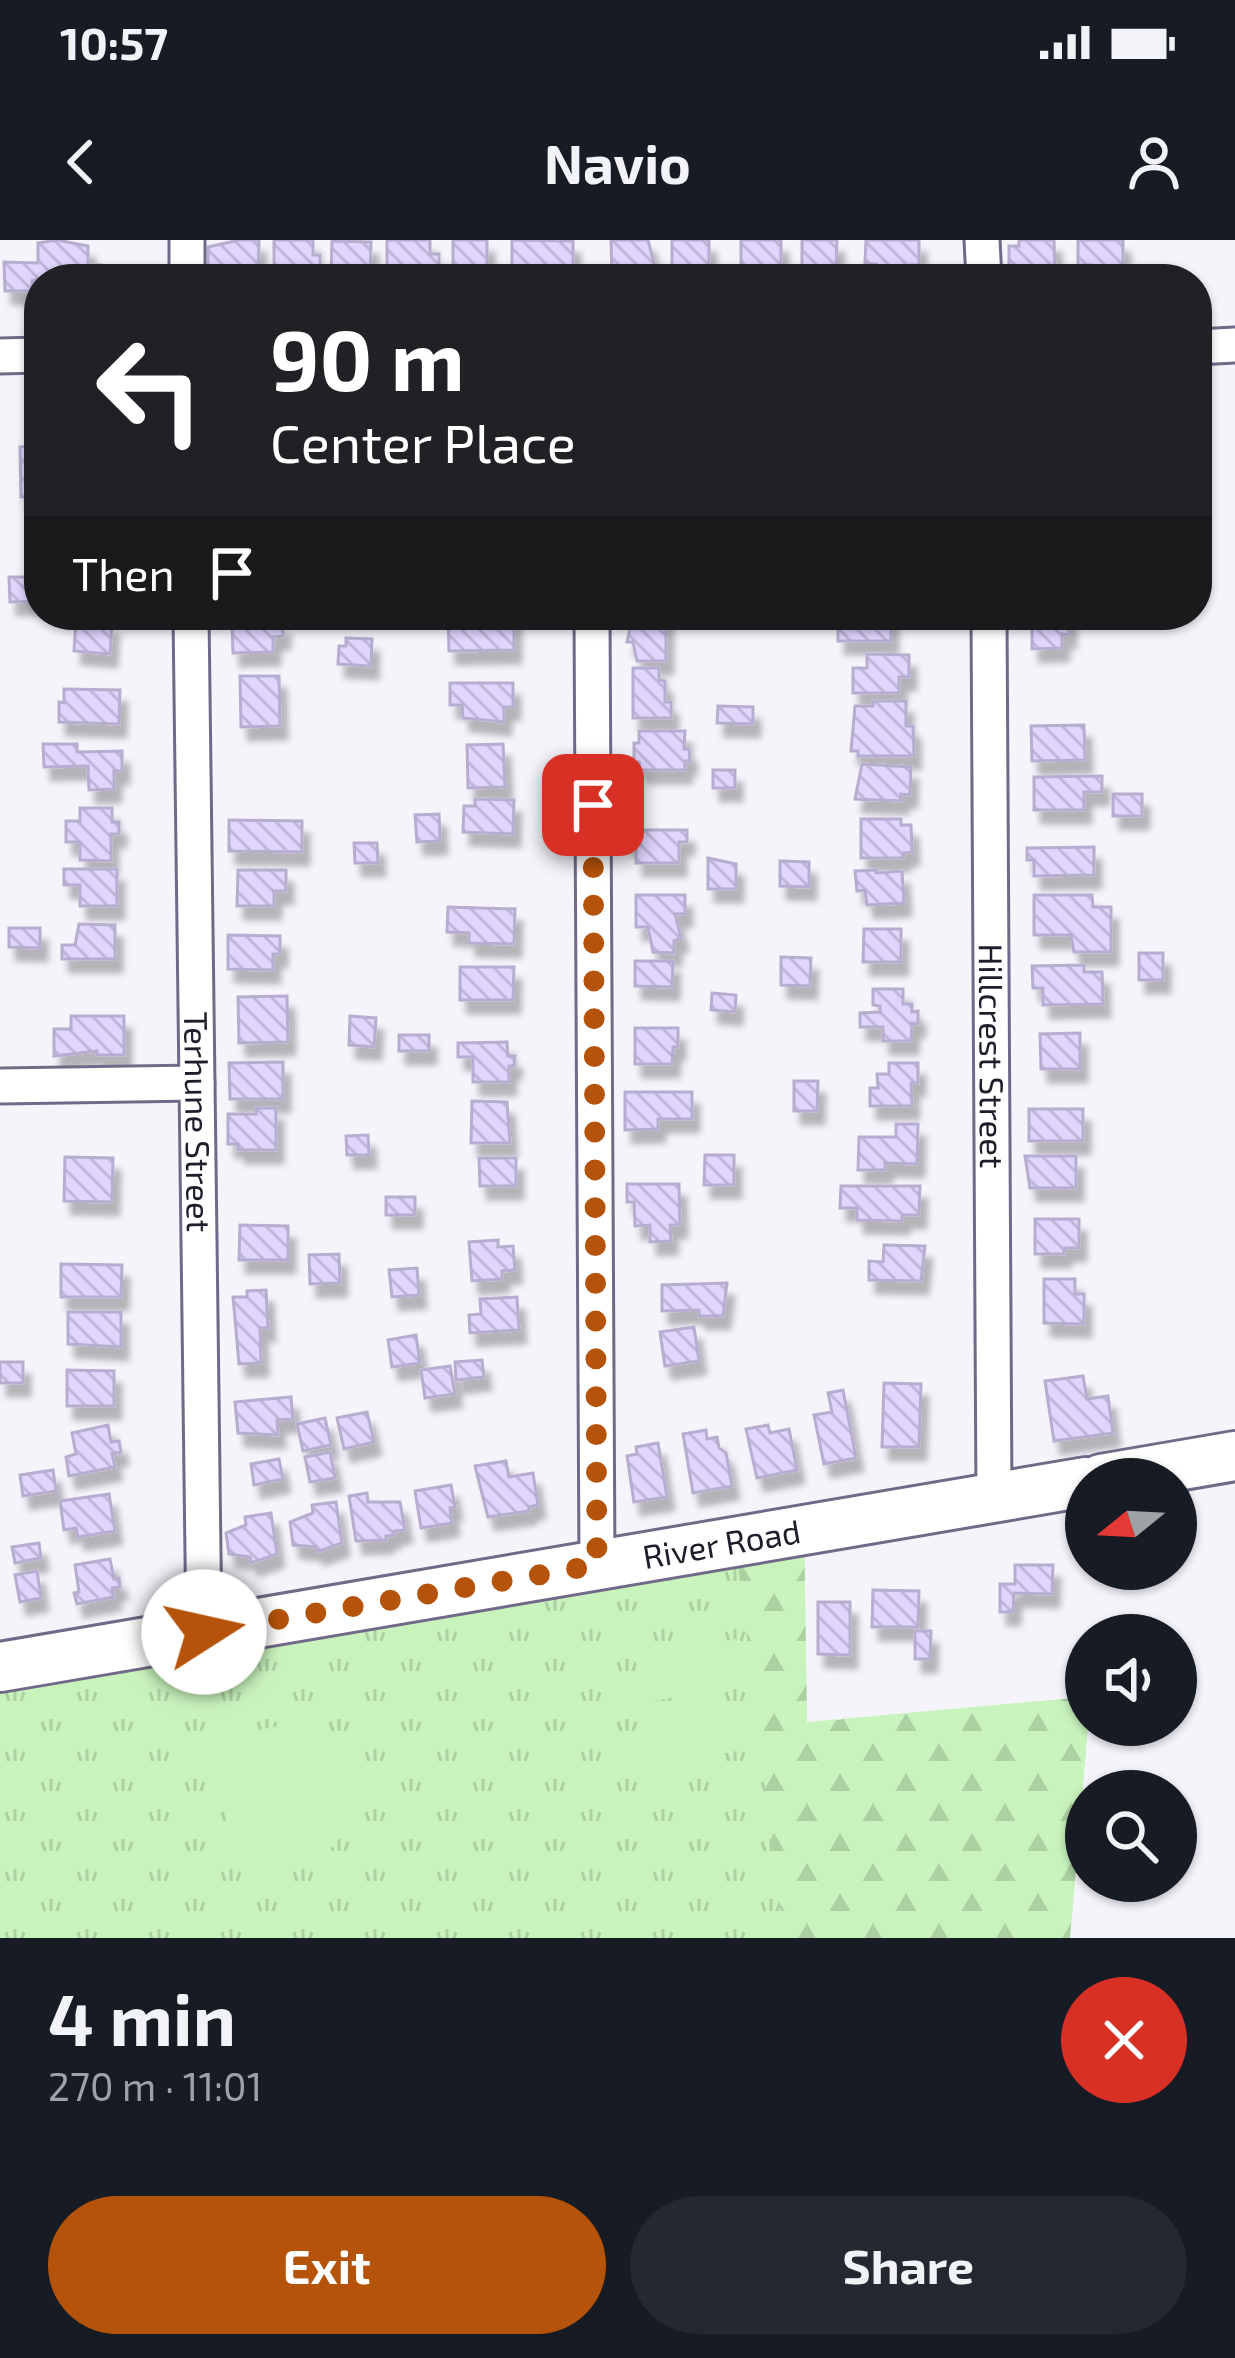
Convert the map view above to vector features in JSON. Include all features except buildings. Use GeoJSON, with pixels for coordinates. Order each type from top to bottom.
{"type":"FeatureCollection","features":[{"type":"Feature","properties":{"kind":"main road"},"geometry":{"type":"LineString","coordinates":[[1197,1463],[1235,1456]]}},
{"type":"Feature","properties":{"kind":"main road","name":"River Road"},"geometry":{"type":"LineString","coordinates":[[0,1667],[1065,1485]]}},
{"type":"Feature","properties":{"kind":"street","name":"Terhune Street"},"geometry":{"type":"LineString","coordinates":[[191,630],[204,1632]]}},
{"type":"Feature","properties":{"kind":"street"},"geometry":{"type":"LineString","coordinates":[[592,630],[597,1565]]}},
{"type":"Feature","properties":{"kind":"street","name":"Hillcrest Street"},"geometry":{"type":"LineString","coordinates":[[989,630],[994,1497]]}},
{"type":"Feature","properties":{"kind":"street"},"geometry":{"type":"LineString","coordinates":[[0,1086],[197,1083]]}},
{"type":"Feature","properties":{"kind":"green space"},"geometry":{"type":"Polygon","coordinates":[[[804,1530],[807,1722],[1065,1699],[1065,1746],[1086,1746],[1084,1770],[1065,1770],[1065,1902],[1073,1902],[1070,1938],[0,1938],[0,1667],[804,1530]]]}},
{"type":"Feature","properties":{"kind":"green space"},"geometry":{"type":"Polygon","coordinates":[[[804,1530],[807,1723],[1065,1699],[1065,1746],[1086,1746],[1084,1770],[1065,1770],[1065,1902],[1073,1902],[1070,1938],[784,1938],[735,1541],[804,1530]]]}},
{"type":"Feature","properties":{"kind":"green space"},"geometry":{"type":"Polygon","coordinates":[[[736,1639],[744,1685],[643,1703],[635,1657],[736,1639]]]}},
{"type":"Feature","properties":{"kind":"green space"},"geometry":{"type":"Polygon","coordinates":[[[746,1703],[754,1748],[653,1766],[645,1720],[746,1703]]]}},
{"type":"Feature","properties":{"kind":"green space"},"geometry":{"type":"Polygon","coordinates":[[[297,1722],[326,1730],[345,1748],[354,1774],[354,1802],[345,1829],[327,1852],[300,1865],[247,1861],[232,1851],[212,1739],[235,1726],[260,1730],[297,1722]]]}},
{"type":"Feature","properties":{"kind":"route"},"geometry":{"type":"LineString","coordinates":[[204,1632],[597,1565],[593,805]]}}]}
